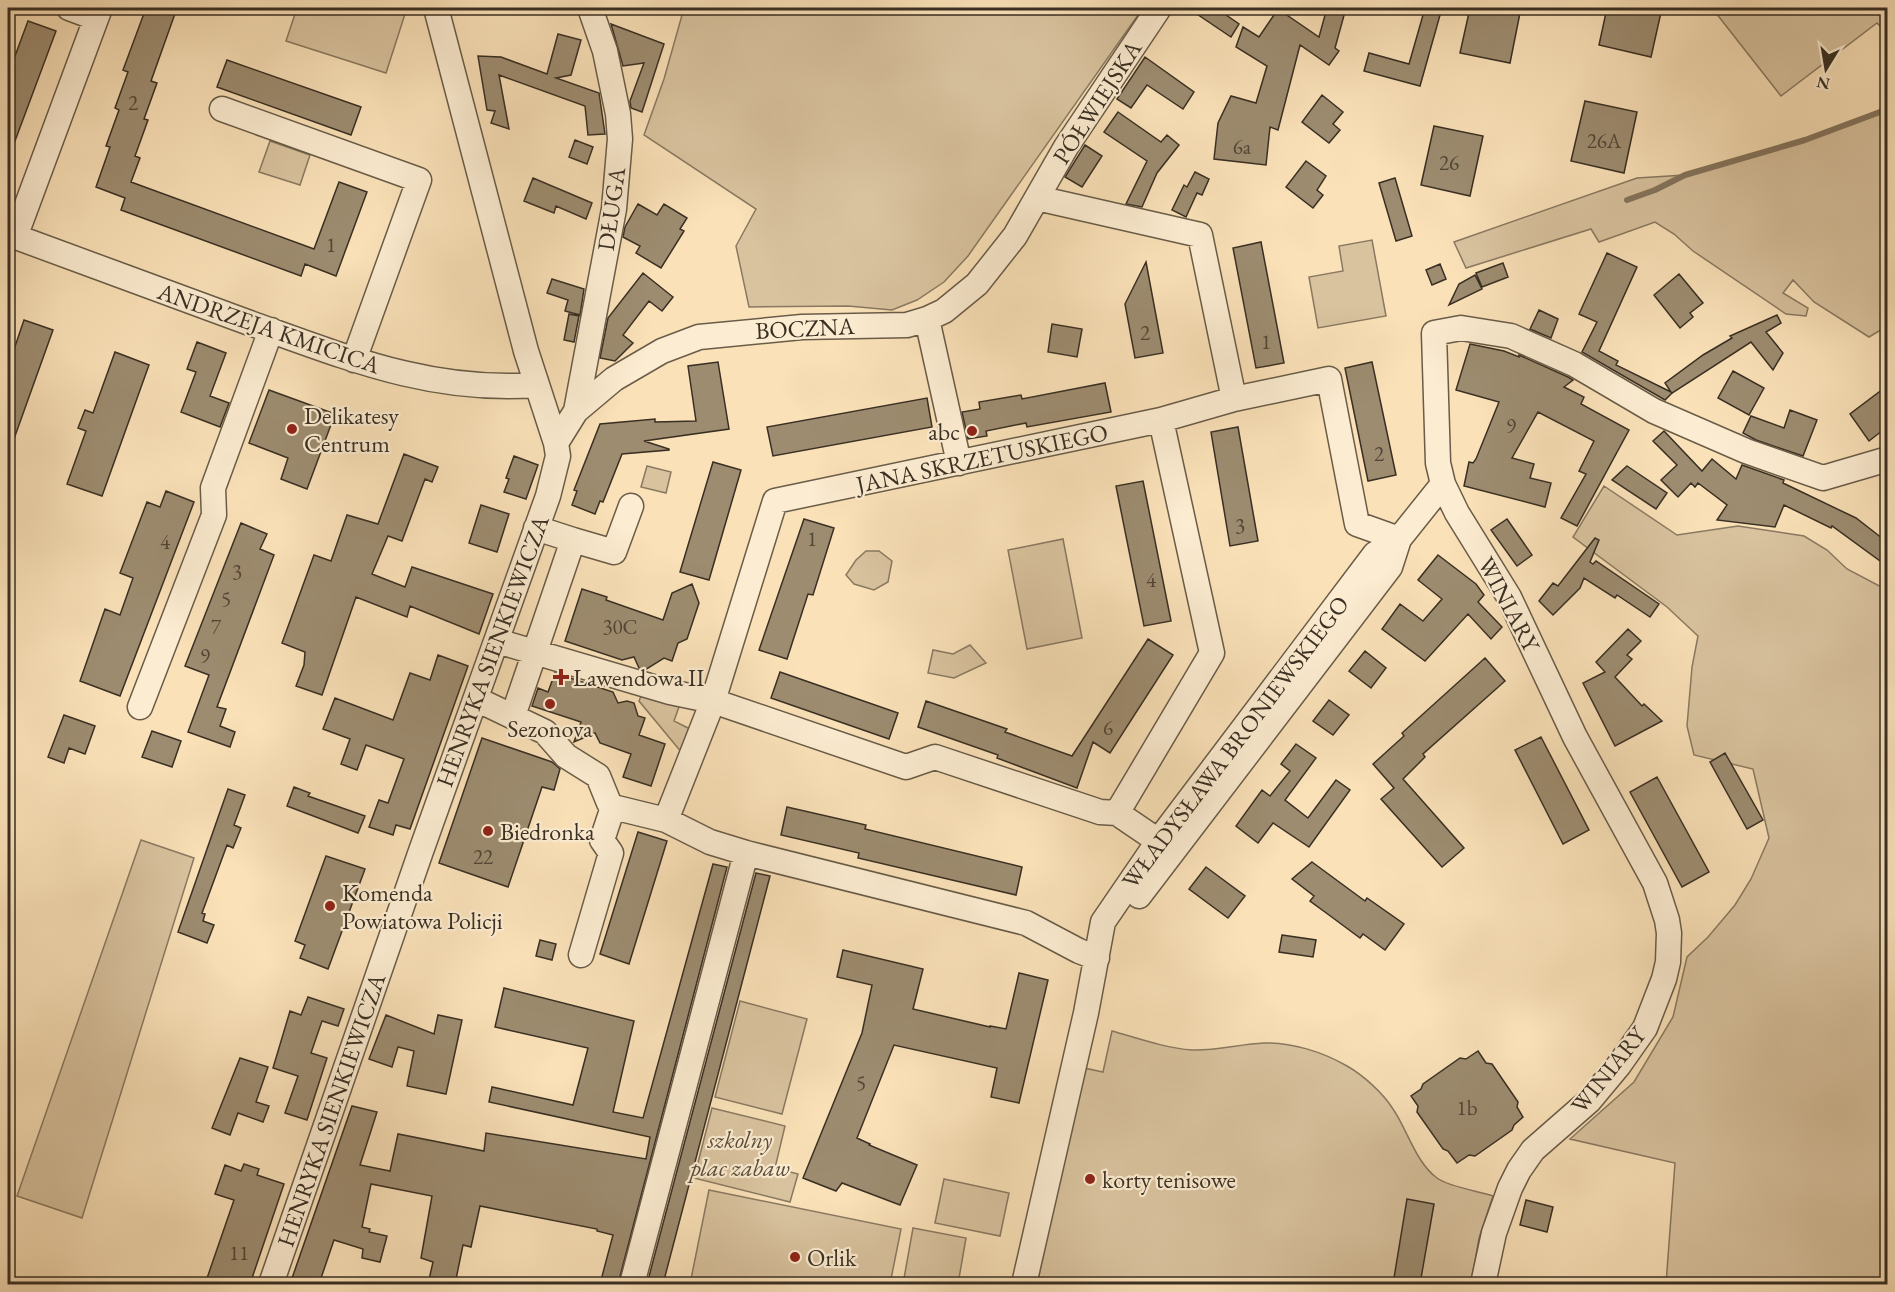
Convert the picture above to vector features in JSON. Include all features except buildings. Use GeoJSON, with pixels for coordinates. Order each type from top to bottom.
{"type":"FeatureCollection","features":[{"type":"Feature","properties":{"kind":"street"},"geometry":{"type":"LineString","coordinates":[[11,236],[98,13],[69,8]]}},
{"type":"Feature","properties":{"kind":"street","name":"HENRYKA SIENKIEWICZA"},"geometry":{"type":"LineString","coordinates":[[271,1284],[439,800],[497,642],[558,456],[556,443],[526,351],[436,8]]}},
{"type":"Feature","properties":{"kind":"street","name":"DŁUGA"},"geometry":{"type":"LineString","coordinates":[[576,411],[614,209],[620,139],[618,114],[605,51],[590,8]]}},
{"type":"Feature","properties":{"kind":"street","name":"PÓŁWIEJSKA"},"geometry":{"type":"LineString","coordinates":[[1036,198],[1066,147],[1159,8]]}},
{"type":"Feature","properties":{"kind":"street"},"geometry":{"type":"LineString","coordinates":[[222,109],[418,180],[354,360]]}},
{"type":"Feature","properties":{"kind":"street"},"geometry":{"type":"LineString","coordinates":[[1036,198],[1200,235],[1234,399]]}},
{"type":"Feature","properties":{"kind":"street","name":"BOCZNA"},"geometry":{"type":"LineString","coordinates":[[556,443],[576,411],[614,379],[662,351],[699,338],[802,327],[907,325],[944,311],[977,284],[1015,236],[1036,198]]}},
{"type":"Feature","properties":{"kind":"street","name":"ANDRZEJA KMICICA"},"geometry":{"type":"LineString","coordinates":[[11,236],[394,373],[444,382],[495,387],[537,385]]}},
{"type":"Feature","properties":{"kind":"street"},"geometry":{"type":"LineString","coordinates":[[927,319],[959,463]]}},
{"type":"Feature","properties":{"kind":"street","name":"WINIARY"},"geometry":{"type":"LineString","coordinates":[[1483,1284],[1494,1233],[1519,1170],[1533,1150],[1589,1101],[1645,1028],[1664,979],[1668,962],[1669,933],[1655,883],[1575,737],[1509,597],[1457,513],[1443,484],[1438,463],[1434,333],[1461,328],[1511,336],[1574,364],[1654,411],[1746,451],[1822,478],[1887,459]]}},
{"type":"Feature","properties":{"kind":"street"},"geometry":{"type":"LineString","coordinates":[[140,707],[214,515],[213,488],[271,330]]}},
{"type":"Feature","properties":{"kind":"street","name":"JANA SKRZETUSKIEGO"},"geometry":{"type":"LineString","coordinates":[[666,820],[713,700],[775,501],[1161,420],[1234,399],[1329,378],[1357,524],[1398,541]]}},
{"type":"Feature","properties":{"kind":"street"},"geometry":{"type":"LineString","coordinates":[[1117,813],[1212,654],[1161,420]]}},
{"type":"Feature","properties":{"kind":"street","name":"WŁADYSŁAWA BRONIEWSKIEGO"},"geometry":{"type":"LineString","coordinates":[[1024,1284],[1097,958],[1166,846],[1389,567],[1398,541],[1443,484]]}},
{"type":"Feature","properties":{"kind":"street"},"geometry":{"type":"LineString","coordinates":[[536,528],[614,552],[631,506]]}},
{"type":"Feature","properties":{"kind":"street"},"geometry":{"type":"LineString","coordinates":[[513,716],[573,540]]}},
{"type":"Feature","properties":{"kind":"street"},"geometry":{"type":"LineString","coordinates":[[497,642],[535,651],[670,692],[713,700],[906,767],[935,757],[1100,812],[1117,813],[1166,846]]}},
{"type":"Feature","properties":{"kind":"street"},"geometry":{"type":"LineString","coordinates":[[476,699],[545,732],[566,756],[598,776],[609,803],[613,807],[666,820],[710,842],[746,854],[1026,923],[1078,951],[1097,958]]}},
{"type":"Feature","properties":{"kind":"street"},"geometry":{"type":"LineString","coordinates":[[581,956],[610,853],[602,840],[613,807]]}},
{"type":"Feature","properties":{"kind":"street"},"geometry":{"type":"LineString","coordinates":[[632,1284],[746,854]]}},
{"type":"Feature","properties":{"kind":"green space"},"geometry":{"type":"Polygon","coordinates":[[[297,8],[385,8],[405,14],[386,73],[286,41],[297,8]]]}},
{"type":"Feature","properties":{"kind":"green space"},"geometry":{"type":"Polygon","coordinates":[[[684,8],[1143,8],[968,256],[944,282],[917,300],[892,310],[848,306],[749,307],[736,246],[756,209],[644,135],[664,79],[684,8]]]}},
{"type":"Feature","properties":{"kind":"green space"},"geometry":{"type":"Polygon","coordinates":[[[1712,8],[1887,8],[1887,33],[1877,23],[1781,96],[1712,8]]]}},
{"type":"Feature","properties":{"kind":"green space"},"geometry":{"type":"Polygon","coordinates":[[[1887,109],[1887,330],[1884,328],[1869,337],[1814,302],[1793,280],[1783,293],[1808,308],[1806,316],[1786,314],[1693,251],[1674,234],[1655,222],[1599,242],[1591,229],[1466,268],[1454,242],[1637,178],[1685,175],[1805,140],[1887,109]]]}},
{"type":"Feature","properties":{"kind":"green space"},"geometry":{"type":"Polygon","coordinates":[[[270,141],[310,155],[300,185],[259,172],[270,141]]]}},
{"type":"Feature","properties":{"kind":"green space"},"geometry":{"type":"Polygon","coordinates":[[[1372,240],[1386,316],[1318,328],[1309,277],[1343,271],[1339,246],[1372,240]]]}},
{"type":"Feature","properties":{"kind":"green space"},"geometry":{"type":"Polygon","coordinates":[[[647,466],[671,472],[666,493],[641,487],[647,466]]]}},
{"type":"Feature","properties":{"kind":"green space"},"geometry":{"type":"Polygon","coordinates":[[[1604,486],[1677,535],[1738,526],[1804,536],[1827,550],[1847,569],[1887,590],[1887,1284],[1666,1284],[1675,1163],[1570,1139],[1634,1082],[1673,1017],[1687,957],[1708,937],[1735,905],[1751,879],[1769,838],[1753,769],[1694,755],[1687,726],[1692,667],[1698,636],[1667,607],[1573,537],[1604,486]]]}},
{"type":"Feature","properties":{"kind":"green space"},"geometry":{"type":"Polygon","coordinates":[[[1063,539],[1082,638],[1027,649],[1008,550],[1063,539]]]}},
{"type":"Feature","properties":{"kind":"green space"},"geometry":{"type":"Polygon","coordinates":[[[866,551],[879,551],[892,561],[888,582],[874,590],[854,584],[846,575],[856,560],[866,551]]]}},
{"type":"Feature","properties":{"kind":"green space"},"geometry":{"type":"Polygon","coordinates":[[[970,645],[986,663],[954,678],[928,673],[933,650],[953,654],[970,645]]]}},
{"type":"Feature","properties":{"kind":"green space"},"geometry":{"type":"Polygon","coordinates":[[[641,696],[680,704],[674,721],[690,729],[682,753],[639,701],[641,696]]]}},
{"type":"Feature","properties":{"kind":"green space"},"geometry":{"type":"Polygon","coordinates":[[[141,840],[194,858],[82,1218],[17,1196],[141,840]]]}},
{"type":"Feature","properties":{"kind":"green space"},"geometry":{"type":"Polygon","coordinates":[[[740,1001],[807,1019],[782,1114],[715,1097],[740,1001]]]}},
{"type":"Feature","properties":{"kind":"green space"},"geometry":{"type":"Polygon","coordinates":[[[1112,1031],[1161,1045],[1192,1050],[1264,1043],[1285,1044],[1317,1052],[1353,1070],[1389,1103],[1423,1164],[1430,1172],[1449,1184],[1493,1196],[1479,1238],[1471,1284],[1037,1284],[1084,1068],[1103,1072],[1112,1031]]]}},
{"type":"Feature","properties":{"kind":"green space","name":"szkolny plac zabaw"},"geometry":{"type":"Polygon","coordinates":[[[712,1108],[785,1126],[775,1168],[798,1174],[790,1202],[694,1178],[712,1108]]]}},
{"type":"Feature","properties":{"kind":"green space"},"geometry":{"type":"Polygon","coordinates":[[[944,1179],[1009,1193],[1000,1236],[935,1223],[944,1179]]]}},
{"type":"Feature","properties":{"kind":"green space","name":"Orlik"},"geometry":{"type":"Polygon","coordinates":[[[709,1190],[901,1229],[890,1284],[690,1284],[709,1190]]]}},
{"type":"Feature","properties":{"kind":"green space"},"geometry":{"type":"Polygon","coordinates":[[[913,1228],[966,1238],[958,1284],[903,1284],[913,1228]]]}},
{"type":"Feature","properties":{"kind":"waterway"},"geometry":{"type":"LineString","coordinates":[[1627,200],[1655,190],[1685,175],[1805,140],[1888,109]]}},
{"type":"Feature","properties":{"kind":"place","name":"Delikatesy Centrum"},"geometry":{"type":"Point","coordinates":[292,429]}},
{"type":"Feature","properties":{"kind":"place","name":"abc"},"geometry":{"type":"Point","coordinates":[972,431]}},
{"type":"Feature","properties":{"kind":"place","name":"Lawendowa II"},"geometry":{"type":"Point","coordinates":[561,677]}},
{"type":"Feature","properties":{"kind":"place","name":"Sezonova"},"geometry":{"type":"Point","coordinates":[550,704]}},
{"type":"Feature","properties":{"kind":"place","name":"Biedronka"},"geometry":{"type":"Point","coordinates":[488,831]}},
{"type":"Feature","properties":{"kind":"place","name":"Komenda Powiatowa Policji"},"geometry":{"type":"Point","coordinates":[330,906]}},
{"type":"Feature","properties":{"kind":"place","name":"korty tenisowe"},"geometry":{"type":"Point","coordinates":[1090,1179]}},
{"type":"Feature","properties":{"kind":"place","name":"Orlik"},"geometry":{"type":"Point","coordinates":[795,1257]}}]}
